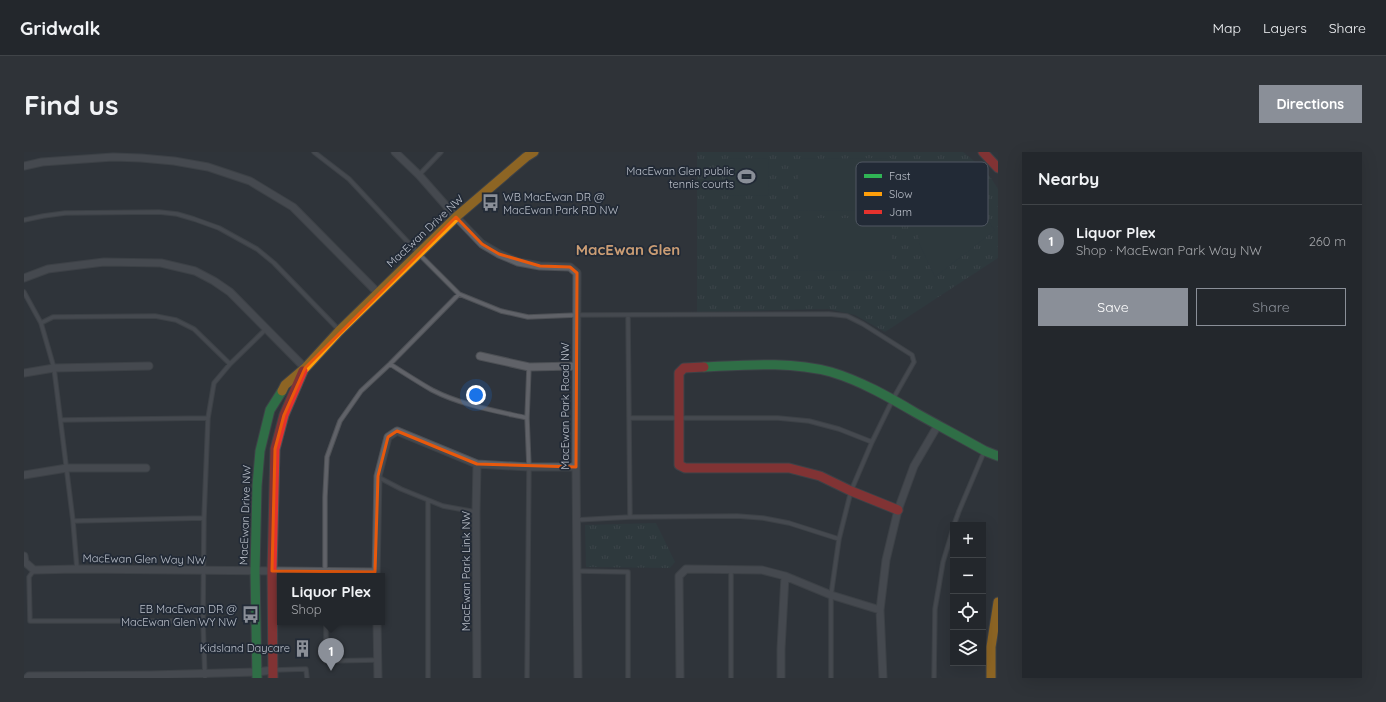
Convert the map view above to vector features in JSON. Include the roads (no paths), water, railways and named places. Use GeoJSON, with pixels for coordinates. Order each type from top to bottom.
{"type":"FeatureCollection","features":[{"type":"Feature","properties":{"kind":"street","name":"MacEwan Park Road NW"},"geometry":{"type":"LineString","coordinates":[[396,152],[482,244],[499,254],[518,262],[540,266],[570,267],[577,273],[576,520],[578,678]]}},
{"type":"Feature","properties":{"kind":"street","name":"MacEwan Drive NW"},"geometry":{"type":"LineString","coordinates":[[257,675],[257,486],[260,450],[270,410],[285,385],[304,368],[339,331],[456,217],[526,157],[534,152]]}},
{"type":"Feature","properties":{"kind":"street"},"geometry":{"type":"LineString","coordinates":[[983,152],[998,168]]}},
{"type":"Feature","properties":{"kind":"street"},"geometry":{"type":"LineString","coordinates":[[24,166],[42,162],[113,155],[174,160],[208,167],[250,181],[293,207],[378,293]]}},
{"type":"Feature","properties":{"kind":"street"},"geometry":{"type":"LineString","coordinates":[[24,278],[48,269],[104,262],[161,263],[195,271],[214,281],[230,292],[304,368]]}},
{"type":"Feature","properties":{"kind":"street"},"geometry":{"type":"LineString","coordinates":[[480,356],[529,367],[576,366]]}},
{"type":"Feature","properties":{"kind":"street"},"geometry":{"type":"LineString","coordinates":[[24,373],[54,368],[149,366]]}},
{"type":"Feature","properties":{"kind":"street"},"geometry":{"type":"LineString","coordinates":[[898,510],[851,491],[820,476],[790,468],[685,468],[679,465],[679,373],[684,368],[776,366],[807,368],[831,372],[864,385],[893,399],[985,451],[998,456]]}},
{"type":"Feature","properties":{"kind":"street","name":"MacEwan Drive NW"},"geometry":{"type":"LineString","coordinates":[[273,674],[272,571],[276,449],[284,415],[304,368]]}},
{"type":"Feature","properties":{"kind":"street"},"geometry":{"type":"LineString","coordinates":[[883,678],[880,610],[886,560],[898,510],[914,466],[938,425]]}},
{"type":"Feature","properties":{"kind":"street"},"geometry":{"type":"LineString","coordinates":[[376,573],[378,476],[388,437],[397,431],[477,464],[529,467],[576,467]]}},
{"type":"Feature","properties":{"kind":"street","name":"MacEwan Park Link NW"},"geometry":{"type":"LineString","coordinates":[[477,464],[477,678]]}},
{"type":"Feature","properties":{"kind":"street"},"geometry":{"type":"LineString","coordinates":[[24,475],[66,468],[146,468]]}},
{"type":"Feature","properties":{"kind":"street"},"geometry":{"type":"LineString","coordinates":[[24,556],[25,562],[34,570]]}},
{"type":"Feature","properties":{"kind":"street"},"geometry":{"type":"LineString","coordinates":[[680,678],[679,576],[686,569],[762,570],[785,576],[831,595],[880,610]]}},
{"type":"Feature","properties":{"kind":"street","name":"MacEwan Glen Way NW"},"geometry":{"type":"LineString","coordinates":[[34,570],[204,570],[307,573]]}},
{"type":"Feature","properties":{"kind":"street"},"geometry":{"type":"LineString","coordinates":[[781,678],[785,576]]}},
{"type":"Feature","properties":{"kind":"street"},"geometry":{"type":"LineString","coordinates":[[991,678],[991,647],[998,602]]}},
{"type":"Feature","properties":{"kind":"street"},"geometry":{"type":"LineString","coordinates":[[377,625],[378,678]]}},
{"type":"Feature","properties":{"kind":"street"},"geometry":{"type":"LineString","coordinates":[[27,678],[29,676],[273,674]]}},
{"type":"Feature","properties":{"kind":"lane"},"geometry":{"type":"LineString","coordinates":[[314,152],[349,179],[419,254],[459,294],[501,311],[528,317],[577,315],[628,316],[829,314],[847,316],[912,354],[914,362],[893,399],[872,442],[851,491],[839,539],[831,595],[831,678]]}},
{"type":"Feature","properties":{"kind":"lane"},"geometry":{"type":"LineString","coordinates":[[419,176],[441,152]]}},
{"type":"Feature","properties":{"kind":"lane"},"geometry":{"type":"LineString","coordinates":[[24,220],[65,213],[159,212],[177,214],[207,223],[220,228],[257,249],[274,263],[339,331]]}},
{"type":"Feature","properties":{"kind":"lane"},"geometry":{"type":"LineString","coordinates":[[24,292],[41,323],[54,368],[73,520],[77,569]]}},
{"type":"Feature","properties":{"kind":"lane"},"geometry":{"type":"LineString","coordinates":[[325,573],[325,497],[327,457],[340,420],[361,391],[390,364],[459,294]]}},
{"type":"Feature","properties":{"kind":"lane"},"geometry":{"type":"LineString","coordinates":[[41,323],[53,317],[155,316],[176,320],[194,329],[230,364]]}},
{"type":"Feature","properties":{"kind":"lane"},"geometry":{"type":"LineString","coordinates":[[628,316],[630,517]]}},
{"type":"Feature","properties":{"kind":"lane"},"geometry":{"type":"LineString","coordinates":[[205,675],[203,621],[204,518],[208,418],[214,383],[230,364],[267,329]]}},
{"type":"Feature","properties":{"kind":"lane"},"geometry":{"type":"LineString","coordinates":[[390,364],[433,390],[453,398],[486,409],[527,418]]}},
{"type":"Feature","properties":{"kind":"lane"},"geometry":{"type":"LineString","coordinates":[[527,678],[529,467],[527,418],[529,367]]}},
{"type":"Feature","properties":{"kind":"lane"},"geometry":{"type":"LineString","coordinates":[[61,420],[208,418]]}},
{"type":"Feature","properties":{"kind":"lane"},"geometry":{"type":"LineString","coordinates":[[629,418],[778,418],[809,421],[839,429],[872,442]]}},
{"type":"Feature","properties":{"kind":"lane"},"geometry":{"type":"LineString","coordinates":[[955,522],[985,451]]}},
{"type":"Feature","properties":{"kind":"lane"},"geometry":{"type":"LineString","coordinates":[[378,476],[401,489],[443,506],[476,512]]}},
{"type":"Feature","properties":{"kind":"lane"},"geometry":{"type":"LineString","coordinates":[[428,500],[428,678]]}},
{"type":"Feature","properties":{"kind":"lane"},"geometry":{"type":"LineString","coordinates":[[576,520],[630,517],[737,516],[763,518],[788,523],[839,539]]}},
{"type":"Feature","properties":{"kind":"lane"},"geometry":{"type":"LineString","coordinates":[[73,520],[204,518]]}},
{"type":"Feature","properties":{"kind":"lane"},"geometry":{"type":"LineString","coordinates":[[934,678],[935,610],[943,562],[950,539]]}},
{"type":"Feature","properties":{"kind":"lane"},"geometry":{"type":"LineString","coordinates":[[731,569],[731,678]]}},
{"type":"Feature","properties":{"kind":"lane"},"geometry":{"type":"LineString","coordinates":[[34,570],[29,577],[30,621],[203,621]]}},
{"type":"Feature","properties":{"kind":"lane"},"geometry":{"type":"LineString","coordinates":[[577,571],[628,572],[628,678]]}},
{"type":"Feature","properties":{"kind":"lane"},"geometry":{"type":"LineString","coordinates":[[326,625],[326,661],[378,660]]}},
{"type":"Feature","properties":{"kind":"lane"},"geometry":{"type":"LineString","coordinates":[[273,674],[306,669],[307,678]]}},
{"type":"Feature","properties":{"kind":"place","name":"MacEwan Glen public tennis courts"},"geometry":{"type":"Point","coordinates":[747,177]}},
{"type":"Feature","properties":{"kind":"place","name":"WB MacEwan DR @ MacEwan Park RD NW"},"geometry":{"type":"Point","coordinates":[490,203]}},
{"type":"Feature","properties":{"kind":"place","name":"EB MacEwan DR @ MacEwan Glen WY NW"},"geometry":{"type":"Point","coordinates":[250,615]}},
{"type":"Feature","properties":{"kind":"place","name":"Kidsland Daycare"},"geometry":{"type":"Point","coordinates":[303,648]}},
{"type":"Feature","properties":{"kind":"place","name":"Liquor Plex"},"geometry":{"type":"Point","coordinates":[331,671]}},
{"type":"Feature","properties":{"kind":"district","name":"MacEwan Glen"},"geometry":{"type":"Point","coordinates":[628,250]}}]}
